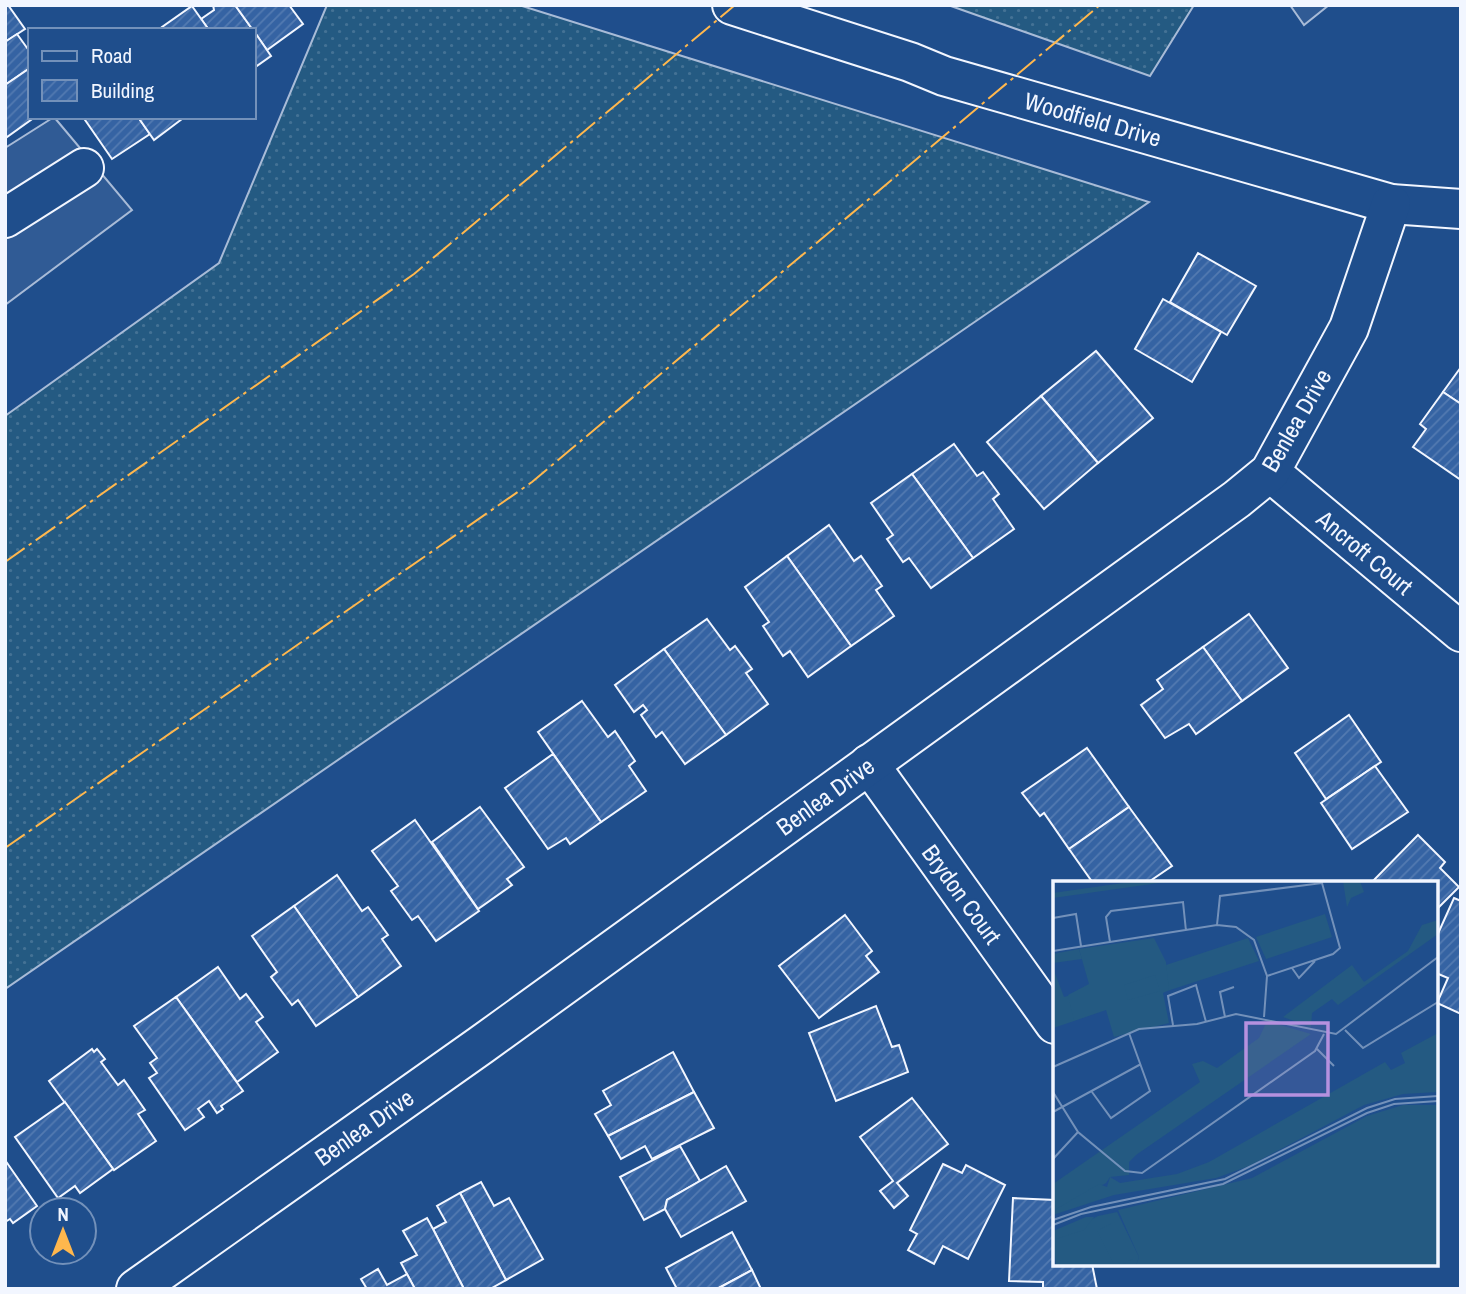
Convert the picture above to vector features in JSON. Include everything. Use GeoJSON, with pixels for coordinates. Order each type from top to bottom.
{"type":"FeatureCollection","features":[{"type":"Feature","properties":{"kind":"street","name":"Woodfield Drive"},"geometry":{"type":"LineString","coordinates":[[732,5],[910,62],[944,76],[1391,204],[1461,209]]}},
{"type":"Feature","properties":{"kind":"street"},"geometry":{"type":"LineString","coordinates":[[5,218],[84,168]]}},
{"type":"Feature","properties":{"kind":"street","name":"Benlea Drive"},"geometry":{"type":"LineString","coordinates":[[136,1289],[481,1045],[1237,499],[1270,472],[1349,328],[1391,204]]}},
{"type":"Feature","properties":{"kind":"street","name":"Ancroft Court"},"geometry":{"type":"LineString","coordinates":[[1270,472],[1461,632]]}},
{"type":"Feature","properties":{"kind":"street","name":"Brydon Court"},"geometry":{"type":"LineString","coordinates":[[869,764],[1053,1021]]}},
{"type":"Feature","properties":{"kind":"shaded area"},"geometry":{"type":"Polygon","coordinates":[[[327,5],[519,5],[1149,202],[5,989],[5,416],[219,263],[327,5]]]}},
{"type":"Feature","properties":{"kind":"shaded area"},"geometry":{"type":"Polygon","coordinates":[[[948,5],[1194,5],[1150,76],[948,5]]]}},
{"type":"Feature","properties":{"kind":"shaded area"},"geometry":{"type":"Polygon","coordinates":[[[1290,5],[1329,5],[1304,25],[1290,5]]]}},
{"type":"Feature","properties":{"kind":"shaded area"},"geometry":{"type":"Polygon","coordinates":[[[51,119],[56,119],[132,210],[5,305],[5,148],[51,119]]]}},
{"type":"Feature","properties":{"kind":"building"},"geometry":{"type":"Polygon","coordinates":[[[5,5],[8,5],[25,29],[5,42],[5,5]]]}},
{"type":"Feature","properties":{"kind":"building"},"geometry":{"type":"Polygon","coordinates":[[[213,5],[235,5],[252,28],[208,28],[201,19],[214,10],[213,5]]]}},
{"type":"Feature","properties":{"kind":"building"},"geometry":{"type":"Polygon","coordinates":[[[235,5],[289,5],[303,24],[267,50],[256,35],[256,28],[251,28],[235,5]]]}},
{"type":"Feature","properties":{"kind":"building"},"geometry":{"type":"Polygon","coordinates":[[[192,6],[208,28],[163,28],[192,6]]]}},
{"type":"Feature","properties":{"kind":"building"},"geometry":{"type":"Polygon","coordinates":[[[17,34],[28,49],[28,69],[5,85],[5,42],[17,34]]]}},
{"type":"Feature","properties":{"kind":"building"},"geometry":{"type":"Polygon","coordinates":[[[256,34],[271,56],[256,67],[256,34]]]}},
{"type":"Feature","properties":{"kind":"building"},"geometry":{"type":"Polygon","coordinates":[[[28,69],[28,119],[32,119],[7,137],[5,134],[5,85],[28,69]]]}},
{"type":"Feature","properties":{"kind":"building"},"geometry":{"type":"Polygon","coordinates":[[[84,119],[139,119],[150,134],[112,159],[84,119]]]}},
{"type":"Feature","properties":{"kind":"building"},"geometry":{"type":"Polygon","coordinates":[[[139,119],[182,119],[154,140],[139,119]]]}},
{"type":"Feature","properties":{"kind":"building"},"geometry":{"type":"Polygon","coordinates":[[[1198,253],[1256,286],[1227,335],[1170,302],[1198,253]]]}},
{"type":"Feature","properties":{"kind":"building"},"geometry":{"type":"Polygon","coordinates":[[[1163,299],[1221,332],[1192,382],[1135,349],[1163,299]]]}},
{"type":"Feature","properties":{"kind":"building"},"geometry":{"type":"Polygon","coordinates":[[[1096,351],[1153,418],[1098,463],[1041,396],[1096,351]]]}},
{"type":"Feature","properties":{"kind":"building"},"geometry":{"type":"Polygon","coordinates":[[[1461,367],[1461,404],[1443,392],[1461,367]]]}},
{"type":"Feature","properties":{"kind":"building"},"geometry":{"type":"Polygon","coordinates":[[[1443,392],[1461,404],[1461,480],[1413,447],[1426,429],[1420,424],[1443,392]]]}},
{"type":"Feature","properties":{"kind":"building"},"geometry":{"type":"Polygon","coordinates":[[[1041,396],[1098,463],[1044,509],[987,442],[1041,396]]]}},
{"type":"Feature","properties":{"kind":"building"},"geometry":{"type":"Polygon","coordinates":[[[954,444],[977,476],[983,472],[999,494],[993,499],[1014,529],[973,558],[912,474],[954,444]]]}},
{"type":"Feature","properties":{"kind":"building"},"geometry":{"type":"Polygon","coordinates":[[[912,474],[973,558],[931,588],[909,558],[903,562],[887,539],[893,535],[871,503],[912,474]]]}},
{"type":"Feature","properties":{"kind":"building"},"geometry":{"type":"Polygon","coordinates":[[[829,525],[854,561],[861,556],[882,586],[876,590],[894,616],[851,646],[787,556],[829,525]]]}},
{"type":"Feature","properties":{"kind":"building"},"geometry":{"type":"Polygon","coordinates":[[[787,556],[851,646],[808,677],[790,651],[783,656],[763,626],[769,622],[745,587],[787,556]]]}},
{"type":"Feature","properties":{"kind":"building"},"geometry":{"type":"Polygon","coordinates":[[[1249,614],[1288,668],[1242,701],[1203,647],[1249,614]]]}},
{"type":"Feature","properties":{"kind":"building"},"geometry":{"type":"Polygon","coordinates":[[[707,619],[730,650],[735,646],[752,669],[746,673],[768,704],[726,735],[664,649],[707,619]]]}},
{"type":"Feature","properties":{"kind":"building"},"geometry":{"type":"Polygon","coordinates":[[[1203,647],[1242,701],[1196,734],[1189,724],[1165,738],[1141,705],[1163,689],[1157,680],[1203,647]]]}},
{"type":"Feature","properties":{"kind":"building"},"geometry":{"type":"Polygon","coordinates":[[[664,649],[726,735],[685,764],[662,732],[656,737],[641,715],[647,710],[643,705],[634,712],[615,685],[664,649]]]}},
{"type":"Feature","properties":{"kind":"building"},"geometry":{"type":"Polygon","coordinates":[[[582,701],[608,737],[615,731],[635,761],[629,766],[646,791],[601,822],[538,732],[582,701]]]}},
{"type":"Feature","properties":{"kind":"building"},"geometry":{"type":"Polygon","coordinates":[[[1349,715],[1381,762],[1326,799],[1295,753],[1349,715]]]}},
{"type":"Feature","properties":{"kind":"building"},"geometry":{"type":"Polygon","coordinates":[[[1087,748],[1129,807],[1069,849],[1044,813],[1040,816],[1022,793],[1087,748]]]}},
{"type":"Feature","properties":{"kind":"building"},"geometry":{"type":"Polygon","coordinates":[[[553,754],[601,822],[570,844],[566,838],[548,849],[505,788],[553,754]]]}},
{"type":"Feature","properties":{"kind":"building"},"geometry":{"type":"Polygon","coordinates":[[[1375,766],[1408,812],[1352,849],[1321,803],[1375,766]]]}},
{"type":"Feature","properties":{"kind":"building"},"geometry":{"type":"Polygon","coordinates":[[[480,807],[524,867],[507,879],[512,885],[478,909],[432,842],[480,807]]]}},
{"type":"Feature","properties":{"kind":"building"},"geometry":{"type":"Polygon","coordinates":[[[1129,807],[1172,866],[1150,881],[1092,881],[1069,849],[1129,807]]]}},
{"type":"Feature","properties":{"kind":"building"},"geometry":{"type":"Polygon","coordinates":[[[415,820],[479,911],[436,941],[418,916],[412,920],[391,891],[398,886],[372,851],[415,820]]]}},
{"type":"Feature","properties":{"kind":"building"},"geometry":{"type":"Polygon","coordinates":[[[1418,835],[1445,862],[1440,868],[1459,887],[1438,908],[1438,881],[1373,881],[1418,835]]]}},
{"type":"Feature","properties":{"kind":"building"},"geometry":{"type":"Polygon","coordinates":[[[337,875],[362,911],[368,907],[388,935],[382,939],[401,966],[358,997],[294,906],[337,875]]]}},
{"type":"Feature","properties":{"kind":"building"},"geometry":{"type":"Polygon","coordinates":[[[1454,898],[1461,901],[1461,1014],[1438,1003],[1448,978],[1438,974],[1438,934],[1454,898]]]}},
{"type":"Feature","properties":{"kind":"building"},"geometry":{"type":"Polygon","coordinates":[[[294,906],[358,997],[316,1026],[298,1000],[292,1005],[271,977],[277,972],[252,936],[294,906]]]}},
{"type":"Feature","properties":{"kind":"building"},"geometry":{"type":"Polygon","coordinates":[[[845,915],[872,951],[866,956],[879,972],[819,1018],[779,966],[845,915]]]}},
{"type":"Feature","properties":{"kind":"building"},"geometry":{"type":"Polygon","coordinates":[[[218,967],[240,999],[246,994],[263,1017],[256,1022],[278,1052],[237,1082],[176,997],[218,967]]]}},
{"type":"Feature","properties":{"kind":"building"},"geometry":{"type":"Polygon","coordinates":[[[176,997],[243,1091],[221,1106],[223,1109],[217,1113],[209,1101],[198,1109],[204,1117],[185,1130],[149,1078],[157,1073],[150,1063],[157,1058],[134,1026],[176,997]]]}},
{"type":"Feature","properties":{"kind":"building"},"geometry":{"type":"Polygon","coordinates":[[[876,1006],[892,1047],[899,1045],[908,1072],[836,1101],[809,1033],[876,1006]]]}},
{"type":"Feature","properties":{"kind":"building"},"geometry":{"type":"Polygon","coordinates":[[[92,1049],[94,1052],[97,1049],[105,1059],[101,1062],[118,1085],[124,1080],[145,1110],[138,1114],[156,1141],[114,1170],[49,1081],[92,1049]]]}},
{"type":"Feature","properties":{"kind":"building"},"geometry":{"type":"Polygon","coordinates":[[[673,1052],[694,1092],[608,1136],[595,1114],[611,1105],[603,1091],[673,1052]]]}},
{"type":"Feature","properties":{"kind":"building"},"geometry":{"type":"Polygon","coordinates":[[[694,1092],[714,1128],[652,1159],[645,1146],[621,1159],[608,1136],[694,1092]]]}},
{"type":"Feature","properties":{"kind":"building"},"geometry":{"type":"Polygon","coordinates":[[[912,1098],[948,1144],[897,1183],[908,1196],[894,1208],[880,1191],[893,1181],[860,1137],[912,1098]]]}},
{"type":"Feature","properties":{"kind":"building"},"geometry":{"type":"Polygon","coordinates":[[[65,1102],[113,1169],[80,1193],[75,1186],[57,1196],[15,1137],[65,1102]]]}},
{"type":"Feature","properties":{"kind":"building"},"geometry":{"type":"Polygon","coordinates":[[[680,1146],[700,1181],[667,1200],[665,1209],[644,1220],[620,1177],[680,1146]]]}},
{"type":"Feature","properties":{"kind":"building"},"geometry":{"type":"Polygon","coordinates":[[[5,1160],[30,1196],[28,1212],[13,1223],[10,1219],[5,1222],[5,1160]]]}},
{"type":"Feature","properties":{"kind":"building"},"geometry":{"type":"Polygon","coordinates":[[[943,1164],[962,1173],[966,1165],[1005,1185],[968,1259],[943,1246],[934,1264],[908,1250],[917,1234],[910,1230],[943,1164]]]}},
{"type":"Feature","properties":{"kind":"building"},"geometry":{"type":"Polygon","coordinates":[[[726,1166],[746,1201],[681,1237],[665,1209],[667,1200],[726,1166]]]}},
{"type":"Feature","properties":{"kind":"building"},"geometry":{"type":"Polygon","coordinates":[[[481,1182],[494,1206],[509,1198],[543,1259],[506,1280],[460,1193],[481,1182]]]}},
{"type":"Feature","properties":{"kind":"building"},"geometry":{"type":"Polygon","coordinates":[[[460,1193],[506,1280],[490,1289],[464,1289],[433,1229],[446,1222],[437,1206],[460,1193]]]}},
{"type":"Feature","properties":{"kind":"building"},"geometry":{"type":"Polygon","coordinates":[[[1013,1198],[1053,1200],[1053,1266],[1092,1266],[1097,1289],[1043,1289],[1043,1282],[1009,1281],[1013,1198]]]}},
{"type":"Feature","properties":{"kind":"building"},"geometry":{"type":"Polygon","coordinates":[[[427,1218],[464,1289],[415,1289],[401,1263],[417,1255],[403,1231],[427,1218]]]}},
{"type":"Feature","properties":{"kind":"building"},"geometry":{"type":"Polygon","coordinates":[[[732,1232],[752,1270],[717,1289],[677,1289],[666,1268],[732,1232]]]}},
{"type":"Feature","properties":{"kind":"building"},"geometry":{"type":"Polygon","coordinates":[[[378,1269],[387,1285],[407,1274],[415,1289],[367,1289],[361,1279],[378,1269]]]}},
{"type":"Feature","properties":{"kind":"building"},"geometry":{"type":"Polygon","coordinates":[[[752,1270],[761,1289],[717,1289],[752,1270]]]}},
{"type":"Feature","properties":{"kind":"power"},"geometry":{"type":"LineString","coordinates":[[5,562],[414,274],[735,5]]}},
{"type":"Feature","properties":{"kind":"power"},"geometry":{"type":"LineString","coordinates":[[5,848],[532,482],[1100,5]]}}]}
